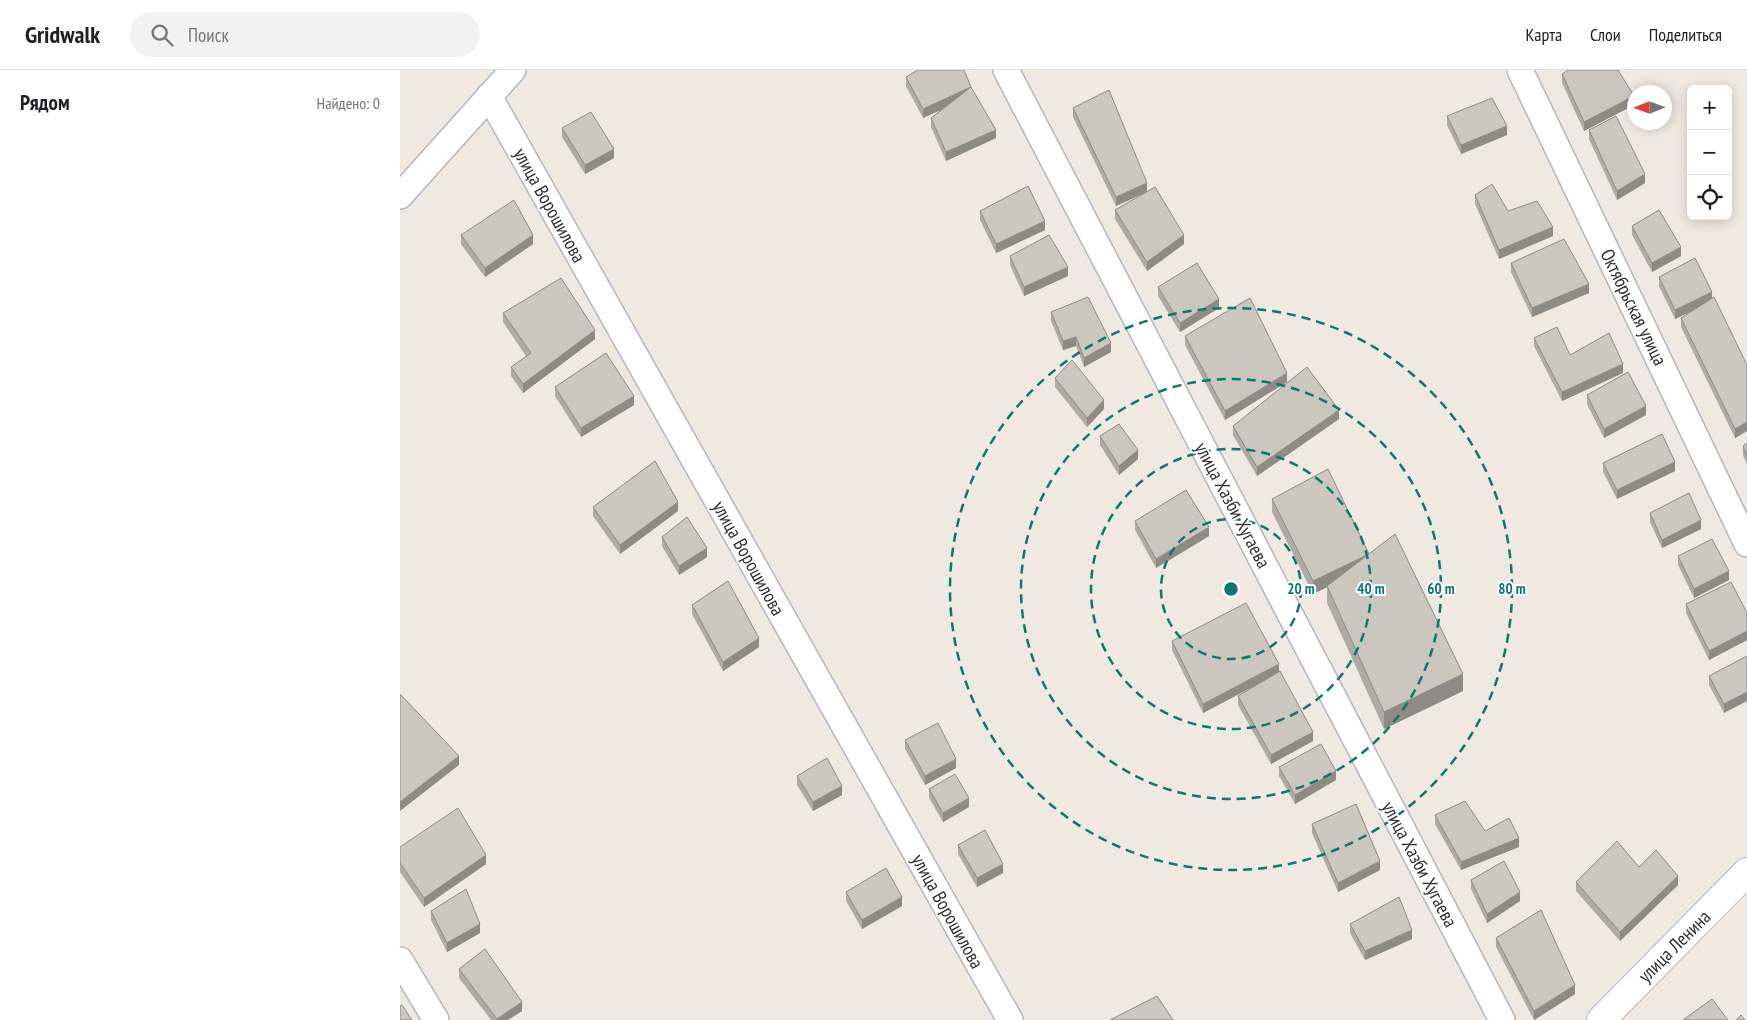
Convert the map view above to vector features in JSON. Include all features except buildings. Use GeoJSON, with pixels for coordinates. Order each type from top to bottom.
{"type":"FeatureCollection","features":[{"type":"Feature","properties":{"kind":"street"},"geometry":{"type":"LineString","coordinates":[[400,196],[513,70]]}},
{"type":"Feature","properties":{"kind":"street","name":"улица Хазби Хугаева"},"geometry":{"type":"LineString","coordinates":[[1006,70],[1502,1020]]}},
{"type":"Feature","properties":{"kind":"street","name":"Октябрьская улица"},"geometry":{"type":"LineString","coordinates":[[1520,70],[1747,544]]}},
{"type":"Feature","properties":{"kind":"street","name":"улица Ворошилова"},"geometry":{"type":"LineString","coordinates":[[488,96],[1010,1020]]}},
{"type":"Feature","properties":{"kind":"street","name":"улица Ленина"},"geometry":{"type":"LineString","coordinates":[[1601,1020],[1747,872]]}},
{"type":"Feature","properties":{"kind":"street"},"geometry":{"type":"LineString","coordinates":[[400,960],[436,1020]]}}]}
